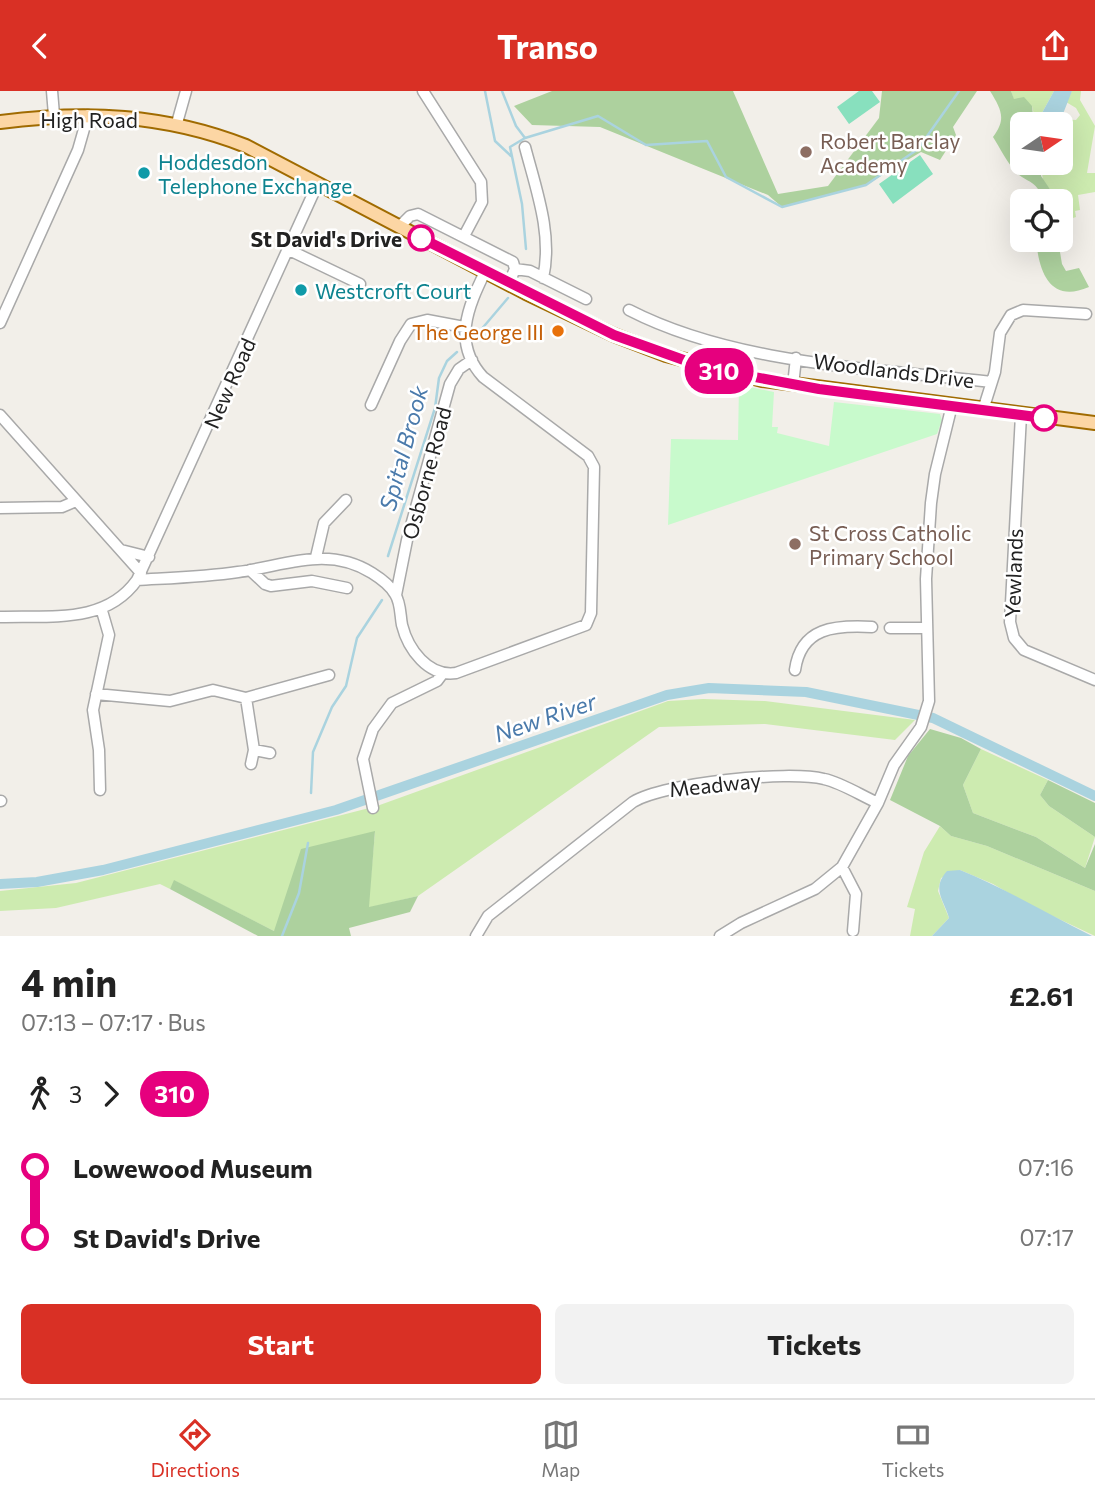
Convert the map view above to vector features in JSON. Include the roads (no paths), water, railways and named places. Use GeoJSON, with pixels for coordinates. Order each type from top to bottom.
{"type":"FeatureCollection","features":[{"type":"Feature","properties":{"kind":"main road","name":"High Road"},"geometry":{"type":"LineString","coordinates":[[0,122],[54,115],[88,115],[177,124],[246,146],[485,272],[639,345],[723,372],[793,384],[1095,423]]}},
{"type":"Feature","properties":{"kind":"street"},"geometry":{"type":"LineString","coordinates":[[52,91],[54,115]]}},
{"type":"Feature","properties":{"kind":"street"},"geometry":{"type":"LineString","coordinates":[[177,124],[186,91]]}},
{"type":"Feature","properties":{"kind":"street"},"geometry":{"type":"LineString","coordinates":[[423,91],[481,182],[482,202],[464,236]]}},
{"type":"Feature","properties":{"kind":"street"},"geometry":{"type":"LineString","coordinates":[[0,324],[78,150],[88,115]]}},
{"type":"Feature","properties":{"kind":"street"},"geometry":{"type":"LineString","coordinates":[[525,147],[546,233],[547,257],[543,278]]}},
{"type":"Feature","properties":{"kind":"street","name":"New Road"},"geometry":{"type":"LineString","coordinates":[[102,611],[123,597],[139,577],[318,183]]}},
{"type":"Feature","properties":{"kind":"street"},"geometry":{"type":"LineString","coordinates":[[399,227],[411,216],[418,214],[510,260],[515,269]]}},
{"type":"Feature","properties":{"kind":"street"},"geometry":{"type":"LineString","coordinates":[[289,250],[360,283]]}},
{"type":"Feature","properties":{"kind":"street"},"geometry":{"type":"LineString","coordinates":[[515,269],[526,270],[586,299]]}},
{"type":"Feature","properties":{"kind":"street"},"geometry":{"type":"LineString","coordinates":[[509,283],[515,269]]}},
{"type":"Feature","properties":{"kind":"street"},"geometry":{"type":"LineString","coordinates":[[0,415],[121,550],[139,577],[218,575],[316,557],[356,565],[381,579],[396,594],[403,628],[414,651],[426,665],[443,673],[456,673],[584,626],[591,616],[593,463],[588,456],[483,377],[472,360],[464,327],[469,305],[485,272]]}},
{"type":"Feature","properties":{"kind":"street","name":"Woodlands Drive"},"geometry":{"type":"LineString","coordinates":[[629,310],[673,330],[710,342],[796,358],[991,382]]}},
{"type":"Feature","properties":{"kind":"street"},"geometry":{"type":"LineString","coordinates":[[983,410],[1000,333],[1011,315],[1023,310],[1086,314]]}},
{"type":"Feature","properties":{"kind":"street"},"geometry":{"type":"LineString","coordinates":[[371,404],[400,341],[411,324],[427,320],[464,327]]}},
{"type":"Feature","properties":{"kind":"street","name":"Woodlands Drive"},"geometry":{"type":"LineString","coordinates":[[793,384],[796,358]]}},
{"type":"Feature","properties":{"kind":"street","name":"Osborne Road"},"geometry":{"type":"LineString","coordinates":[[396,594],[407,540],[450,384],[458,369],[472,360]]}},
{"type":"Feature","properties":{"kind":"street"},"geometry":{"type":"LineString","coordinates":[[720,936],[741,923],[814,889],[842,867],[878,803],[894,765],[921,727],[929,704],[926,579],[931,503],[939,454],[952,405]]}},
{"type":"Feature","properties":{"kind":"street","name":"Yewlands"},"geometry":{"type":"LineString","coordinates":[[1021,415],[1010,622],[1014,638],[1024,650],[1095,680]]}},
{"type":"Feature","properties":{"kind":"street"},"geometry":{"type":"LineString","coordinates":[[316,557],[324,523],[346,500]]}},
{"type":"Feature","properties":{"kind":"street"},"geometry":{"type":"LineString","coordinates":[[0,508],[62,507],[76,501]]}},
{"type":"Feature","properties":{"kind":"street"},"geometry":{"type":"LineString","coordinates":[[121,550],[149,557]]}},
{"type":"Feature","properties":{"kind":"street"},"geometry":{"type":"LineString","coordinates":[[250,571],[264,584],[271,586],[312,581],[347,589]]}},
{"type":"Feature","properties":{"kind":"street"},"geometry":{"type":"LineString","coordinates":[[0,617],[102,611],[108,635],[94,717],[99,741],[100,790]]}},
{"type":"Feature","properties":{"kind":"street"},"geometry":{"type":"LineString","coordinates":[[794,670],[799,649],[809,637],[826,630],[872,627]]}},
{"type":"Feature","properties":{"kind":"street"},"geometry":{"type":"LineString","coordinates":[[890,628],[927,628]]}},
{"type":"Feature","properties":{"kind":"street"},"geometry":{"type":"LineString","coordinates":[[373,808],[366,777],[364,748],[382,714],[402,696],[437,681],[443,673]]}},
{"type":"Feature","properties":{"kind":"street"},"geometry":{"type":"LineString","coordinates":[[96,694],[156,701],[177,700],[207,690],[246,698],[329,675]]}},
{"type":"Feature","properties":{"kind":"street"},"geometry":{"type":"LineString","coordinates":[[246,698],[254,750],[251,764]]}},
{"type":"Feature","properties":{"kind":"street"},"geometry":{"type":"LineString","coordinates":[[254,750],[270,753]]}},
{"type":"Feature","properties":{"kind":"street","name":"Meadway"},"geometry":{"type":"LineString","coordinates":[[476,936],[483,921],[498,908],[633,801],[661,789],[717,781],[812,777],[832,782],[878,803]]}},
{"type":"Feature","properties":{"kind":"street"},"geometry":{"type":"LineString","coordinates":[[842,867],[856,894],[853,931]]}},
{"type":"Feature","properties":{"kind":"water"},"geometry":{"type":"Polygon","coordinates":[[[1054,91],[1072,91],[1064,112],[1043,112],[1054,91]]]}},
{"type":"Feature","properties":{"kind":"water"},"geometry":{"type":"Polygon","coordinates":[[[960,870],[1092,936],[932,936],[949,918],[940,895],[942,877],[947,871],[960,870]]]}},
{"type":"Feature","properties":{"kind":"waterway"},"geometry":{"type":"LineString","coordinates":[[485,91],[495,141],[511,156]]}},
{"type":"Feature","properties":{"kind":"waterway"},"geometry":{"type":"LineString","coordinates":[[502,91],[516,126],[525,138]]}},
{"type":"Feature","properties":{"kind":"waterway","name":"Spital Brook"},"geometry":{"type":"LineString","coordinates":[[526,249],[522,204],[510,147],[525,138],[598,116],[646,145],[707,141],[726,177],[782,207],[866,185],[918,149],[959,91]]}},
{"type":"Feature","properties":{"kind":"waterway","name":"Spital Brook"},"geometry":{"type":"LineString","coordinates":[[474,338],[508,298]]}},
{"type":"Feature","properties":{"kind":"waterway","name":"Spital Brook"},"geometry":{"type":"LineString","coordinates":[[388,556],[435,408],[439,378],[447,361],[457,352]]}},
{"type":"Feature","properties":{"kind":"waterway","name":"Spital Brook"},"geometry":{"type":"LineString","coordinates":[[311,793],[313,752],[332,707],[346,686],[357,638],[382,600]]}},
{"type":"Feature","properties":{"kind":"waterway","name":"New River"},"geometry":{"type":"LineString","coordinates":[[0,884],[37,882],[103,870],[336,810],[667,695],[709,688],[806,692],[933,718],[1095,796]]}},
{"type":"Feature","properties":{"kind":"waterway","name":"Spital Brook"},"geometry":{"type":"LineString","coordinates":[[282,936],[299,893],[308,843]]}},
{"type":"Feature","properties":{"kind":"place","name":"Robert Barclay Academy"},"geometry":{"type":"Point","coordinates":[806,152]}},
{"type":"Feature","properties":{"kind":"place","name":"Hoddesdon Telephone Exchange"},"geometry":{"type":"Point","coordinates":[144,173]}},
{"type":"Feature","properties":{"kind":"place","name":"St David's Drive"},"geometry":{"type":"Point","coordinates":[421,238]}},
{"type":"Feature","properties":{"kind":"place","name":"Westcroft Court"},"geometry":{"type":"Point","coordinates":[301,290]}},
{"type":"Feature","properties":{"kind":"place","name":"The George III"},"geometry":{"type":"Point","coordinates":[558,331]}},
{"type":"Feature","properties":{"kind":"place","name":"St Cross Catholic Primary School"},"geometry":{"type":"Point","coordinates":[795,544]}}]}
